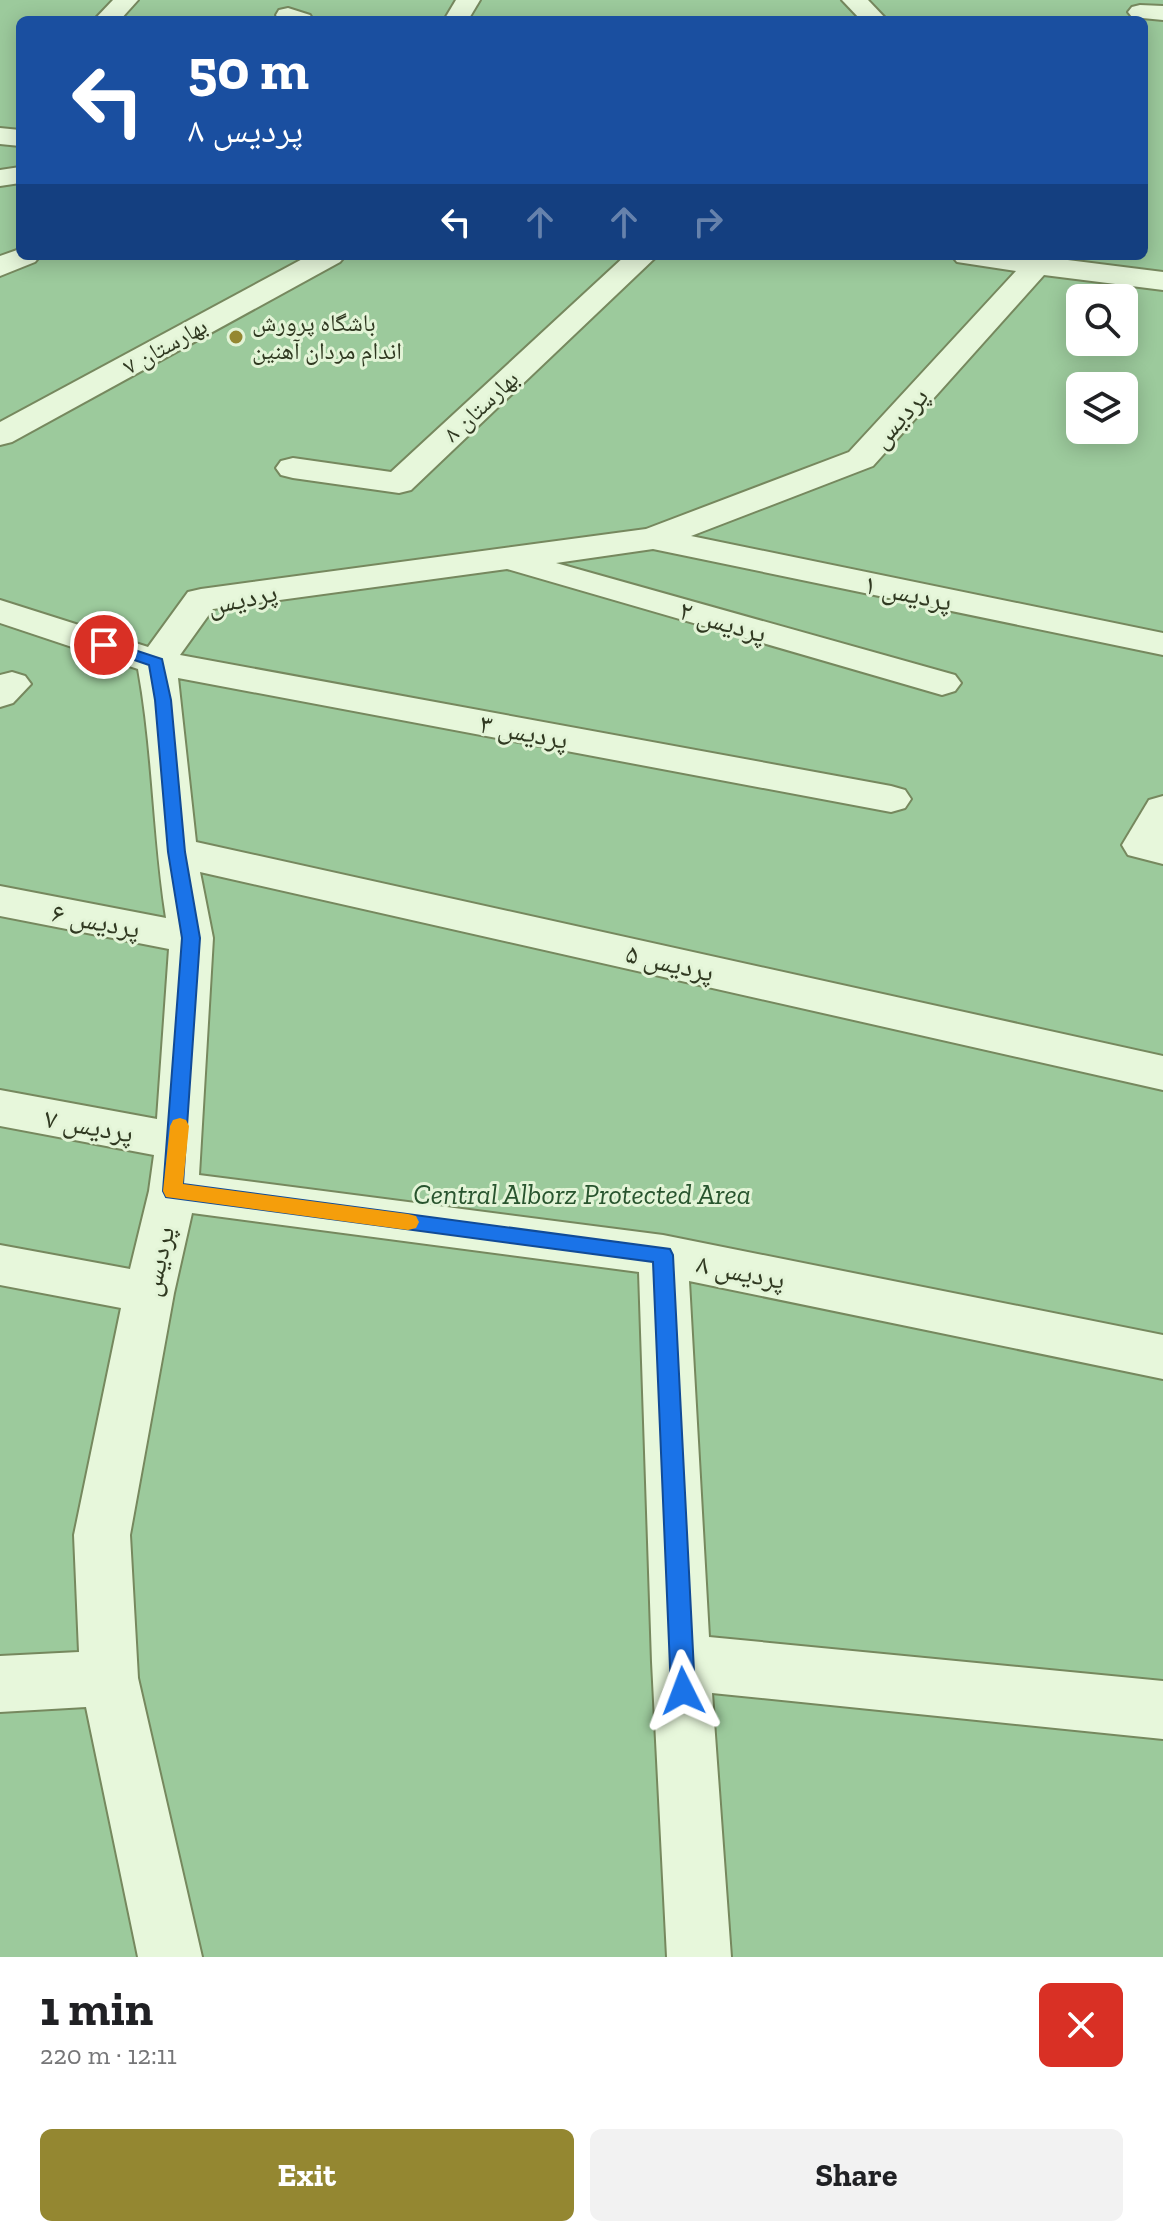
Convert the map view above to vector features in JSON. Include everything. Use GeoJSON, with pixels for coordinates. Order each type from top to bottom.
{"type":"FeatureCollection","features":[{"type":"Feature","properties":{"kind":"street"},"geometry":{"type":"LineString","coordinates":[[110,16],[126,0]]}},
{"type":"Feature","properties":{"kind":"street"},"geometry":{"type":"LineString","coordinates":[[854,0],[871,16]]}},
{"type":"Feature","properties":{"kind":"street","name":"بهارستان ۷"},"geometry":{"type":"LineString","coordinates":[[0,435],[323,260]]}},
{"type":"Feature","properties":{"kind":"street","name":"بهارستان ۸"},"geometry":{"type":"LineString","coordinates":[[293,468],[399,483],[638,260]]}},
{"type":"Feature","properties":{"kind":"street"},"geometry":{"type":"LineString","coordinates":[[998,260],[1163,281]]}},
{"type":"Feature","properties":{"kind":"street","name":"پردیس"},"geometry":{"type":"LineString","coordinates":[[170,1957],[109,1678],[102,1535],[149,1293],[173,1191],[179,1141],[191,938],[176,852],[163,700],[156,662],[201,600],[653,539],[861,459],[1037,265]]}},
{"type":"Feature","properties":{"kind":"street","name":"پردیس ۱"},"geometry":{"type":"LineString","coordinates":[[653,539],[1163,644]]}},
{"type":"Feature","properties":{"kind":"street","name":"پردیس ۲"},"geometry":{"type":"LineString","coordinates":[[504,559],[942,683]]}},
{"type":"Feature","properties":{"kind":"street","name":"پردیس ۳"},"geometry":{"type":"LineString","coordinates":[[0,611],[156,662],[891,799]]}},
{"type":"Feature","properties":{"kind":"street"},"geometry":{"type":"LineString","coordinates":[[1163,809],[1143,845],[1163,850]]}},
{"type":"Feature","properties":{"kind":"street","name":"پردیس ۵"},"geometry":{"type":"LineString","coordinates":[[176,852],[1163,1073]]}},
{"type":"Feature","properties":{"kind":"street","name":"پردیس ۶"},"geometry":{"type":"LineString","coordinates":[[0,901],[191,938]]}},
{"type":"Feature","properties":{"kind":"street","name":"پردیس ۷"},"geometry":{"type":"LineString","coordinates":[[0,1108],[179,1141]]}},
{"type":"Feature","properties":{"kind":"street","name":"پردیس ۸"},"geometry":{"type":"LineString","coordinates":[[173,1191],[663,1255],[1163,1357]]}},
{"type":"Feature","properties":{"kind":"street"},"geometry":{"type":"LineString","coordinates":[[663,1255],[681,1662],[699,1957]]}},
{"type":"Feature","properties":{"kind":"street"},"geometry":{"type":"LineString","coordinates":[[0,1265],[149,1293]]}},
{"type":"Feature","properties":{"kind":"street"},"geometry":{"type":"LineString","coordinates":[[681,1662],[1163,1710]]}},
{"type":"Feature","properties":{"kind":"street"},"geometry":{"type":"LineString","coordinates":[[0,1684],[109,1678]]}},
{"type":"Feature","properties":{"kind":"green space","name":"Central Alborz Protected Area"},"geometry":{"type":"Polygon","coordinates":[[[0,0],[1163,0],[1163,1957],[0,1957],[0,0]]]}},
{"type":"Feature","properties":{"kind":"slow traffic"},"geometry":{"type":"LineString","coordinates":[[180,1126],[173,1191],[408,1222]]}},
{"type":"Feature","properties":{"kind":"place","name":"باشگاه پرورش اندام مردان آهنین"},"geometry":{"type":"Point","coordinates":[236,337]}},
{"type":"Feature","properties":{"kind":"route"},"geometry":{"type":"LineString","coordinates":[[104,645],[156,662],[163,700],[176,852],[191,938],[179,1141],[173,1191],[663,1255],[683,1691]]}}]}
